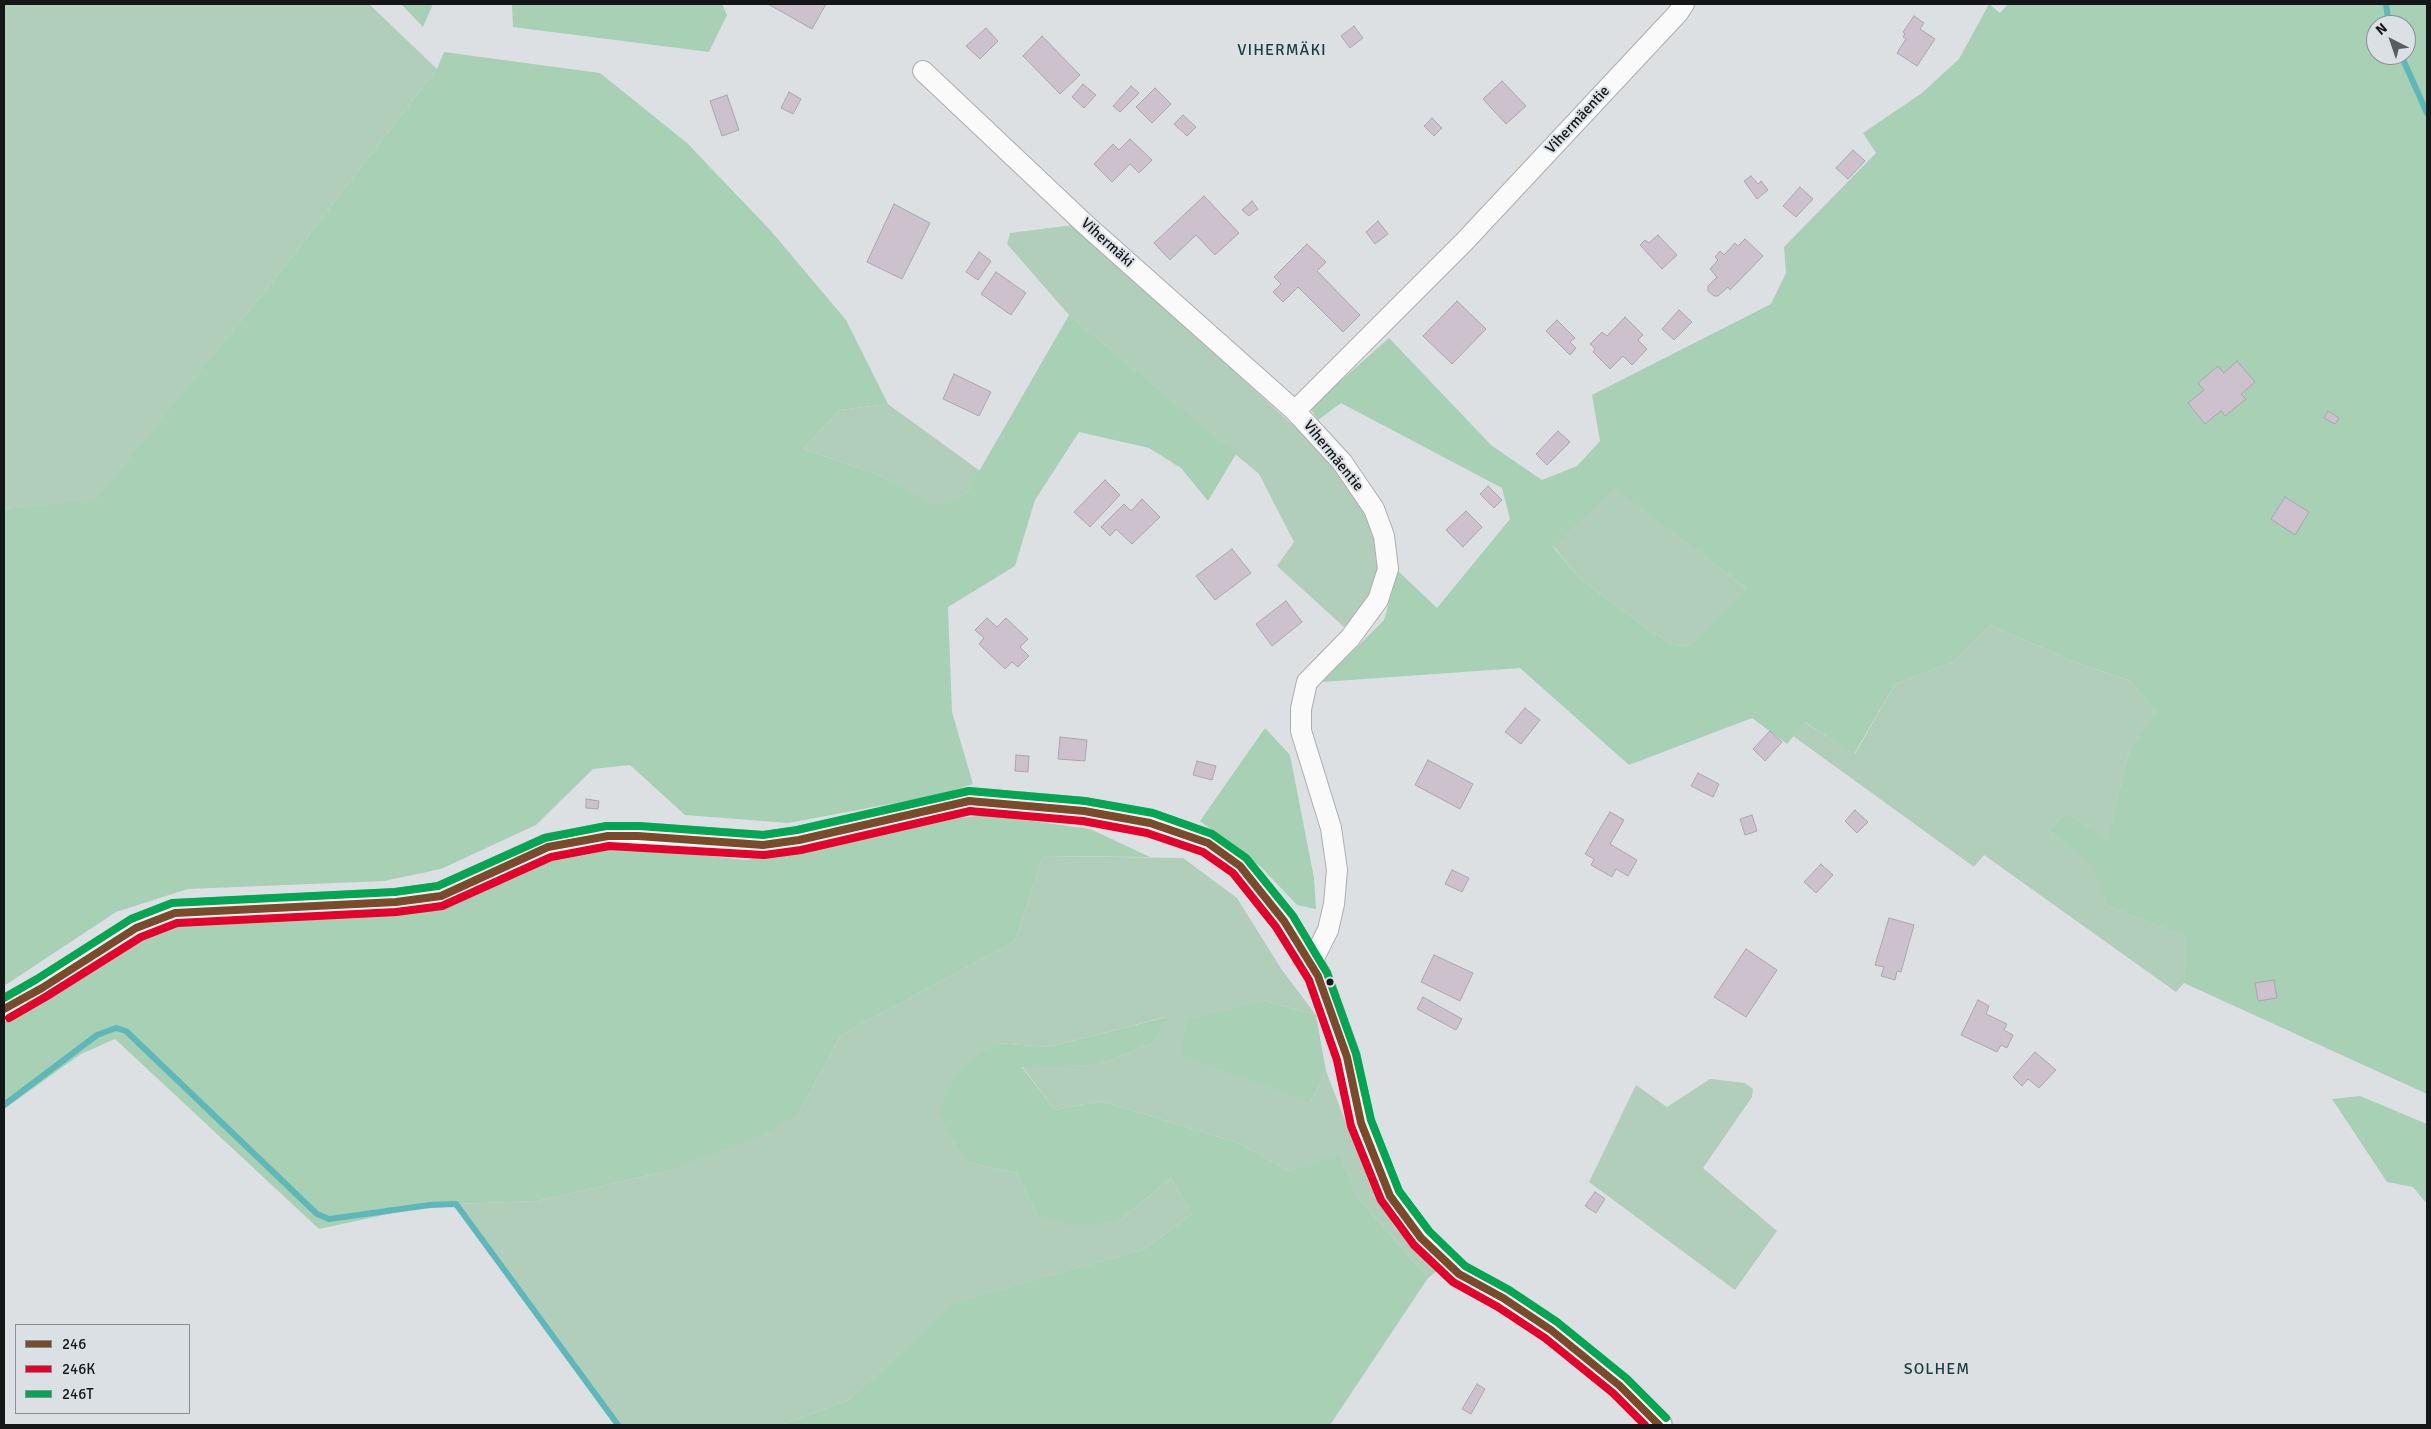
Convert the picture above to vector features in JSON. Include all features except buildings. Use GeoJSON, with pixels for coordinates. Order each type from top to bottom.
{"type":"FeatureCollection","features":[{"type":"Feature","properties":{"kind":"street","name":"Vihermäentie"},"geometry":{"type":"LineString","coordinates":[[1311,964],[1328,930],[1334,904],[1337,870],[1331,828],[1301,731],[1303,700],[1307,682],[1350,638],[1378,600],[1388,569],[1384,536],[1374,509],[1342,462],[1295,410],[1464,242],[1678,13],[1684,4]]}},
{"type":"Feature","properties":{"kind":"street","name":"Vihermäki"},"geometry":{"type":"LineString","coordinates":[[923,71],[1086,225],[1295,410]]}},
{"type":"Feature","properties":{"kind":"street"},"geometry":{"type":"LineString","coordinates":[[4,1009],[42,988],[136,928],[175,913],[396,902],[441,896],[548,847],[608,836],[638,836],[763,845],[799,840],[969,801],[1084,811],[1150,823],[1208,844],[1240,866],[1284,920],[1318,976],[1347,1057],[1362,1123],[1390,1196],[1420,1238],[1459,1274],[1503,1298],[1551,1330],[1620,1386],[1660,1425]]}},
{"type":"Feature","properties":{"kind":"green space"},"geometry":{"type":"Polygon","coordinates":[[[4,4],[369,4],[437,69],[274,280],[96,501],[4,509],[4,4]]]}},
{"type":"Feature","properties":{"kind":"green space"},"geometry":{"type":"Polygon","coordinates":[[[401,4],[433,4],[423,27],[401,4]]]}},
{"type":"Feature","properties":{"kind":"green space"},"geometry":{"type":"Polygon","coordinates":[[[512,4],[722,4],[727,15],[709,52],[513,27],[512,4]]]}},
{"type":"Feature","properties":{"kind":"green space"},"geometry":{"type":"Polygon","coordinates":[[[1989,4],[2000,13],[2008,4],[2427,4],[2427,1094],[2184,983],[2187,937],[2108,906],[2091,864],[2048,830],[2067,813],[2107,841],[2129,751],[2156,713],[2131,681],[2075,662],[1990,625],[1955,661],[1895,684],[1854,754],[1805,722],[1787,744],[1752,718],[1629,765],[1520,668],[1322,682],[1384,620],[1398,571],[1437,608],[1510,519],[1502,488],[1341,403],[1318,420],[1310,408],[1389,338],[1492,446],[1542,480],[1577,466],[1600,441],[1592,395],[1771,304],[1786,273],[1784,247],[1876,153],[1863,133],[1922,93],[1959,59],[1989,4]],[[1614,487],[1553,547],[1580,579],[1672,645],[1685,646],[1691,644],[1747,589],[1614,487]]]}},
{"type":"Feature","properties":{"kind":"green space"},"geometry":{"type":"Polygon","coordinates":[[[444,52],[600,73],[687,143],[771,231],[846,320],[888,404],[840,410],[803,449],[879,475],[936,506],[966,494],[1069,315],[1236,454],[1208,501],[1181,468],[1149,448],[1079,432],[1035,500],[1015,566],[948,607],[952,712],[973,784],[938,795],[788,823],[685,815],[630,765],[593,769],[536,825],[441,869],[384,881],[188,889],[116,912],[4,986],[4,509],[96,500],[274,280],[437,69],[444,52]]]}},
{"type":"Feature","properties":{"kind":"green space"},"geometry":{"type":"Polygon","coordinates":[[[1074,225],[1330,459],[1363,509],[1374,534],[1380,568],[1373,597],[1344,627],[1277,566],[1294,542],[1259,474],[1069,315],[1007,244],[1010,233],[1074,225]]]}},
{"type":"Feature","properties":{"kind":"green space"},"geometry":{"type":"Polygon","coordinates":[[[888,404],[980,471],[966,494],[936,507],[879,475],[803,449],[840,410],[888,404]]]}},
{"type":"Feature","properties":{"kind":"green space"},"geometry":{"type":"Polygon","coordinates":[[[1614,486],[1748,590],[1691,644],[1685,646],[1672,645],[1644,626],[1580,579],[1553,546],[1614,486]]]}},
{"type":"Feature","properties":{"kind":"green space"},"geometry":{"type":"Polygon","coordinates":[[[1990,625],[2075,662],[2131,681],[2157,714],[2129,751],[2107,842],[2067,813],[2048,830],[2092,864],[2108,906],[2188,937],[2184,983],[2176,992],[1984,855],[1974,867],[1793,736],[1804,722],[1855,754],[1895,684],[1955,661],[1990,625]]]}},
{"type":"Feature","properties":{"kind":"green space"},"geometry":{"type":"Polygon","coordinates":[[[1265,728],[1290,755],[1314,878],[1316,909],[1297,905],[1261,867],[1200,821],[1265,728]]]}},
{"type":"Feature","properties":{"kind":"green space"},"geometry":{"type":"Polygon","coordinates":[[[988,815],[1090,829],[1150,857],[1043,856],[1015,941],[841,1035],[798,1114],[760,1136],[671,1170],[537,1201],[430,1205],[319,1229],[115,1039],[81,1054],[4,1109],[4,1014],[146,934],[172,926],[412,914],[443,908],[524,874],[563,853],[611,849],[676,852],[744,860],[807,853],[919,822],[988,815]]]}},
{"type":"Feature","properties":{"kind":"green space"},"geometry":{"type":"Polygon","coordinates":[[[1043,856],[1183,858],[1237,898],[1282,970],[1316,1015],[1265,1001],[1310,1102],[1326,1071],[1356,1149],[1395,1228],[1437,1271],[1428,1278],[1358,1198],[1338,1156],[1289,1171],[1238,1143],[1101,1101],[1055,1110],[1022,1066],[1098,1065],[1153,1043],[1166,1017],[1048,1047],[996,1043],[967,1162],[1016,1173],[1037,1215],[1118,1222],[1171,1178],[1192,1214],[1145,1249],[955,1303],[849,1400],[782,1425],[617,1424],[456,1204],[537,1201],[671,1170],[798,1114],[841,1035],[1015,941],[1043,856]]]}},
{"type":"Feature","properties":{"kind":"green space"},"geometry":{"type":"Polygon","coordinates":[[[1265,1001],[1316,1015],[1326,1071],[1310,1102],[1181,1056],[1187,1020],[1265,1001]]]}},
{"type":"Feature","properties":{"kind":"green space"},"geometry":{"type":"Polygon","coordinates":[[[1167,1017],[1153,1043],[1098,1065],[1022,1067],[1055,1110],[1101,1101],[1238,1143],[1289,1171],[1338,1155],[1358,1198],[1428,1278],[1330,1425],[782,1425],[849,1400],[954,1303],[1145,1249],[1192,1214],[1171,1178],[1118,1222],[1066,1225],[1037,1215],[1016,1173],[967,1162],[938,1112],[957,1073],[996,1043],[1048,1047],[1167,1017]]]}},
{"type":"Feature","properties":{"kind":"green space"},"geometry":{"type":"Polygon","coordinates":[[[1710,1079],[1745,1083],[1753,1089],[1752,1097],[1703,1168],[1777,1231],[1735,1290],[1589,1182],[1636,1085],[1667,1107],[1710,1079]]]}},
{"type":"Feature","properties":{"kind":"green space"},"geometry":{"type":"Polygon","coordinates":[[[2360,1096],[2427,1124],[2427,1204],[2413,1187],[2387,1182],[2332,1099],[2360,1096]]]}},
{"type":"Feature","properties":{"kind":"waterway"},"geometry":{"type":"LineString","coordinates":[[2386,4],[2388,15]]}},
{"type":"Feature","properties":{"kind":"waterway"},"geometry":{"type":"LineString","coordinates":[[2405,65],[2427,113]]}},
{"type":"Feature","properties":{"kind":"waterway"},"geometry":{"type":"LineString","coordinates":[[4,1105],[97,1035],[116,1028],[126,1031],[317,1214],[329,1219],[430,1205],[456,1204],[618,1425]]}},
{"type":"Feature","properties":{"kind":"transit line","name":"246T"},"geometry":{"type":"LineString","coordinates":[[4,998],[131,919],[172,903],[395,892],[438,886],[545,838],[606,826],[639,826],[763,835],[797,830],[969,791],[1085,801],[1153,813],[1212,834],[1246,858],[1293,916],[1327,973],[1356,1054],[1371,1120],[1399,1191],[1429,1231],[1465,1266],[1509,1290],[1557,1322],[1626,1378],[1666,1418]]}},
{"type":"Feature","properties":{"kind":"transit line","name":"246"},"geometry":{"type":"LineString","coordinates":[[4,1009],[42,988],[136,928],[175,913],[396,902],[441,896],[548,847],[608,836],[638,836],[763,845],[799,840],[969,801],[1084,811],[1150,823],[1208,843],[1240,866],[1284,921],[1318,976],[1347,1057],[1361,1123],[1390,1196],[1421,1238],[1459,1274],[1503,1298],[1551,1330],[1620,1386],[1659,1425]]}},
{"type":"Feature","properties":{"kind":"transit line","name":"246K"},"geometry":{"type":"LineString","coordinates":[[9,1018],[141,937],[177,923],[396,912],[442,906],[551,857],[609,846],[764,855],[801,850],[970,811],[1083,821],[1147,833],[1203,852],[1233,873],[1276,927],[1309,980],[1337,1060],[1351,1126],[1381,1200],[1414,1245],[1453,1282],[1498,1307],[1545,1338],[1613,1393],[1645,1425]]}},
{"type":"Feature","properties":{"kind":"district","name":"VIHERMÄKI"},"geometry":{"type":"Point","coordinates":[1282,51]}},
{"type":"Feature","properties":{"kind":"district","name":"SOLHEM"},"geometry":{"type":"Point","coordinates":[1937,1370]}}]}
